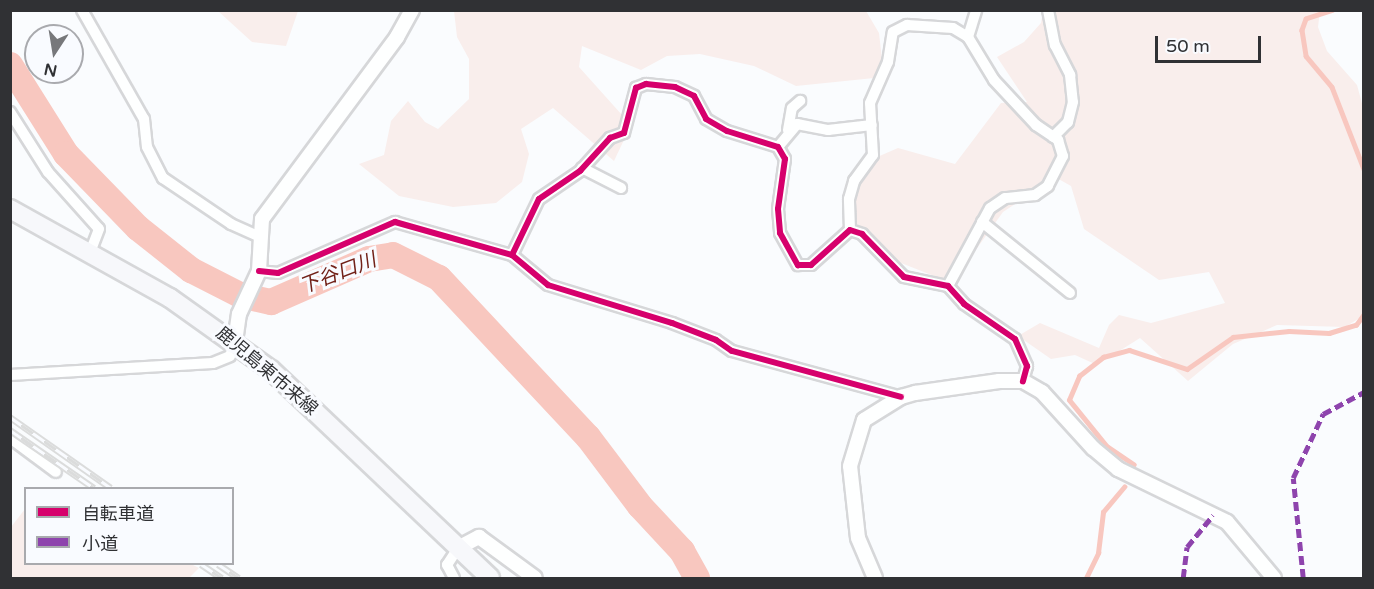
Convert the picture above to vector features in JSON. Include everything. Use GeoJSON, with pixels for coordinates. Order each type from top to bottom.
{"type":"FeatureCollection","features":[{"type":"Feature","properties":{"kind":"main road","name":"鹿児島東市来線"},"geometry":{"type":"LineString","coordinates":[[10,208],[170,298],[235,342],[303,398],[490,579]]}},
{"type":"Feature","properties":{"kind":"street"},"geometry":{"type":"LineString","coordinates":[[82,10],[144,119],[147,147],[163,178],[231,224],[258,236]]}},
{"type":"Feature","properties":{"kind":"street"},"geometry":{"type":"LineString","coordinates":[[10,375],[213,363],[230,356],[235,342],[239,314],[258,277],[258,236],[270,206],[397,37],[412,10]]}},
{"type":"Feature","properties":{"kind":"street"},"geometry":{"type":"LineString","coordinates":[[968,37],[976,10]]}},
{"type":"Feature","properties":{"kind":"street"},"geometry":{"type":"LineString","coordinates":[[1048,10],[1055,45],[1070,75],[1073,102],[1068,122],[1053,137]]}},
{"type":"Feature","properties":{"kind":"street"},"geometry":{"type":"LineString","coordinates":[[512,255],[539,199],[582,168],[610,138],[624,133],[636,88],[646,84],[675,87],[694,96],[706,119],[727,131],[778,147],[784,159],[778,209],[780,233],[798,265],[811,265],[850,230],[849,199],[854,181],[873,155],[870,103],[888,62],[893,32],[899,26],[940,24],[968,37],[994,80],[1053,137],[1062,156],[1048,186],[1035,195],[1005,198],[990,208],[948,286]]}},
{"type":"Feature","properties":{"kind":"street"},"geometry":{"type":"LineString","coordinates":[[778,147],[788,130],[792,108],[800,101]]}},
{"type":"Feature","properties":{"kind":"street"},"geometry":{"type":"LineString","coordinates":[[10,112],[48,172],[99,229],[90,252]]}},
{"type":"Feature","properties":{"kind":"street"},"geometry":{"type":"LineString","coordinates":[[788,130],[797,124],[828,130],[872,125]]}},
{"type":"Feature","properties":{"kind":"street"},"geometry":{"type":"LineString","coordinates":[[582,168],[621,188]]}},
{"type":"Feature","properties":{"kind":"street"},"geometry":{"type":"LineString","coordinates":[[258,277],[278,273],[395,222],[512,255],[548,285],[587,299],[672,323],[716,339],[732,351],[901,397]]}},
{"type":"Feature","properties":{"kind":"street"},"geometry":{"type":"LineString","coordinates":[[982,222],[1070,293]]}},
{"type":"Feature","properties":{"kind":"street"},"geometry":{"type":"LineString","coordinates":[[850,230],[862,234],[904,277],[948,286],[964,304],[1015,339],[1026,366],[1023,381]]}},
{"type":"Feature","properties":{"kind":"street"},"geometry":{"type":"LineString","coordinates":[[875,579],[858,538],[850,466],[864,420],[901,397],[999,381],[1023,381],[1059,407],[1093,448],[1118,469],[1227,522],[1274,579]]}},
{"type":"Feature","properties":{"kind":"street"},"geometry":{"type":"LineString","coordinates":[[10,438],[56,472]]}},
{"type":"Feature","properties":{"kind":"street"},"geometry":{"type":"LineString","coordinates":[[454,579],[447,566],[458,548],[479,537],[535,579]]}},
{"type":"Feature","properties":{"kind":"shaded area"},"geometry":{"type":"Polygon","coordinates":[[[218,11],[298,11],[286,46],[252,42],[218,11]]]}},
{"type":"Feature","properties":{"kind":"shaded area"},"geometry":{"type":"Polygon","coordinates":[[[454,11],[866,11],[879,33],[884,77],[796,86],[754,66],[700,54],[667,56],[641,70],[582,46],[579,67],[631,125],[614,161],[553,108],[521,129],[529,154],[522,182],[496,203],[453,207],[399,196],[359,164],[384,155],[391,121],[408,101],[425,122],[438,129],[469,99],[469,59],[457,37],[454,11]]]}},
{"type":"Feature","properties":{"kind":"shaded area"},"geometry":{"type":"Polygon","coordinates":[[[1043,11],[1320,11],[1318,27],[1327,51],[1357,85],[1363,107],[1363,316],[1345,327],[1277,325],[1233,344],[1188,381],[1140,338],[1097,365],[1075,355],[1051,359],[1018,336],[1040,323],[1099,348],[1109,325],[1119,315],[1151,323],[1225,303],[1209,272],[1159,280],[1084,229],[1071,186],[1055,177],[1003,212],[952,283],[878,254],[861,227],[834,247],[868,161],[898,148],[955,164],[1001,103],[1027,102],[997,57],[1024,42],[1041,23],[1043,11]]]}},
{"type":"Feature","properties":{"kind":"shaded area"},"geometry":{"type":"Polygon","coordinates":[[[24,510],[24,565],[193,565],[199,568],[189,578],[11,578],[11,527],[24,510]]]}},
{"type":"Feature","properties":{"kind":"waterway"},"geometry":{"type":"LineString","coordinates":[[1333,10],[1306,19],[1302,30],[1306,56],[1332,87],[1364,169]]}},
{"type":"Feature","properties":{"kind":"waterway","name":"下谷口川"},"geometry":{"type":"LineString","coordinates":[[10,65],[66,154],[138,228],[191,270],[240,295],[271,302],[369,259],[393,255],[439,278],[588,437],[640,506],[682,551],[697,578]]}},
{"type":"Feature","properties":{"kind":"waterway"},"geometry":{"type":"LineString","coordinates":[[1134,465],[1107,447],[1069,400],[1079,376],[1103,357],[1129,350],[1187,369],[1233,337],[1289,331],[1329,333],[1356,325],[1364,314]]}},
{"type":"Feature","properties":{"kind":"waterway"},"geometry":{"type":"LineString","coordinates":[[1086,578],[1098,553],[1103,512],[1124,487]]}},
{"type":"Feature","properties":{"kind":"railway"},"geometry":{"type":"LineString","coordinates":[[10,417],[110,487]]}},
{"type":"Feature","properties":{"kind":"railway"},"geometry":{"type":"LineString","coordinates":[[10,430],[93,487]]}},
{"type":"Feature","properties":{"kind":"railway"},"geometry":{"type":"LineString","coordinates":[[202,565],[222,578]]}},
{"type":"Feature","properties":{"kind":"railway"},"geometry":{"type":"LineString","coordinates":[[220,565],[239,578]]}},
{"type":"Feature","properties":{"kind":"marked path"},"geometry":{"type":"LineString","coordinates":[[1303,578],[1293,478],[1323,414],[1364,392]]}},
{"type":"Feature","properties":{"kind":"marked path"},"geometry":{"type":"LineString","coordinates":[[1183,578],[1187,547],[1213,515]]}},
{"type":"Feature","properties":{"kind":"cycle path"},"geometry":{"type":"LineString","coordinates":[[512,255],[539,199],[580,171],[610,138],[624,133],[636,88],[646,84],[675,87],[694,96],[706,119],[727,131],[778,147],[785,159],[778,209],[780,233],[798,265],[811,265],[850,230],[862,234],[904,277],[948,286],[964,304],[1015,339],[1027,366],[1023,381]]}},
{"type":"Feature","properties":{"kind":"cycle path"},"geometry":{"type":"LineString","coordinates":[[259,271],[278,273],[395,222],[512,255],[548,285],[672,323],[716,340],[732,351],[901,397]]}}]}
